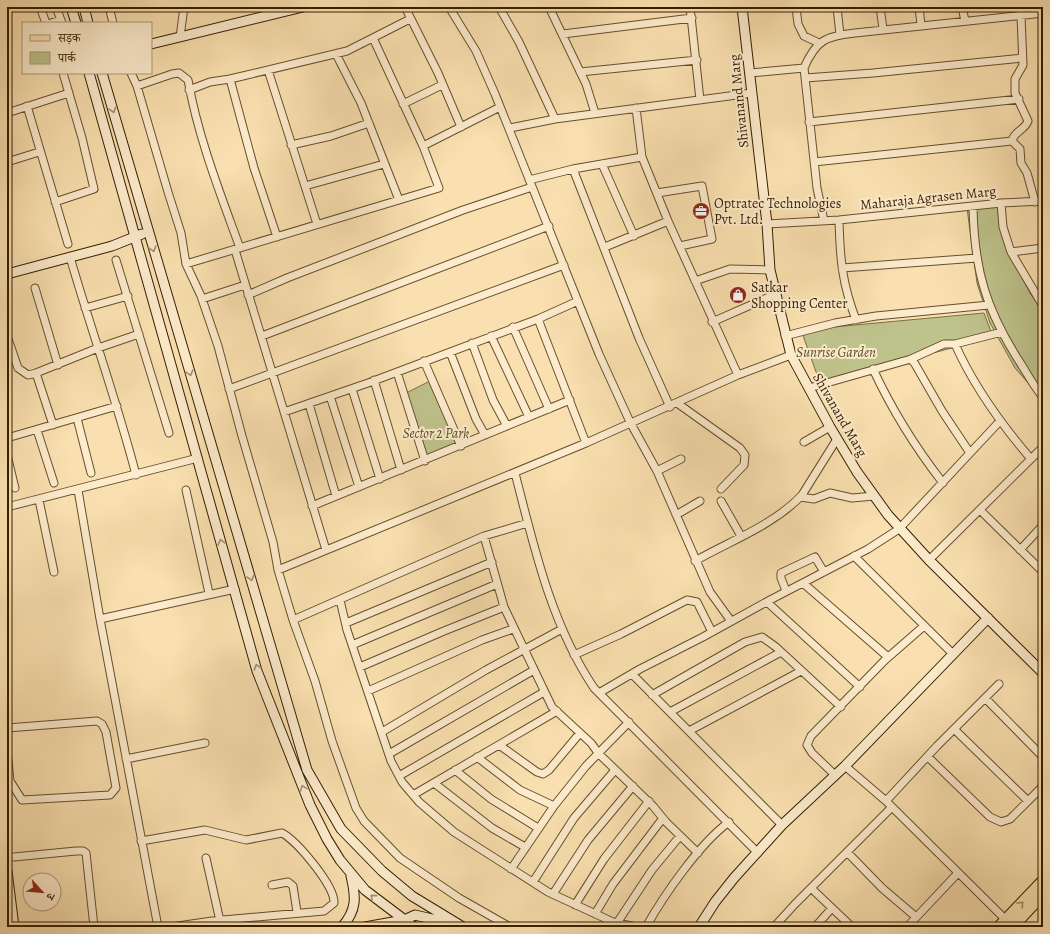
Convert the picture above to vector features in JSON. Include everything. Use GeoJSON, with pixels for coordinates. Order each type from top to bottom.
{"type":"FeatureCollection","features":[{"type":"Feature","properties":{"kind":"main road"},"geometry":{"type":"LineString","coordinates":[[72,7],[76,22]]}},
{"type":"Feature","properties":{"kind":"main road"},"geometry":{"type":"LineString","coordinates":[[84,7],[88,22]]}},
{"type":"Feature","properties":{"kind":"main road"},"geometry":{"type":"LineString","coordinates":[[152,44],[303,7]]}},
{"type":"Feature","properties":{"kind":"main road","name":"Shivanand Marg"},"geometry":{"type":"LineString","coordinates":[[742,7],[767,224],[770,270],[785,336],[791,355],[830,427],[857,472],[899,529],[1043,673]]}},
{"type":"Feature","properties":{"kind":"main road"},"geometry":{"type":"LineString","coordinates":[[89,74],[258,671],[310,805],[327,839],[351,874],[378,901],[410,925]]}},
{"type":"Feature","properties":{"kind":"main road"},"geometry":{"type":"LineString","coordinates":[[102,74],[307,770],[341,829],[382,871],[412,896],[461,926]]}},
{"type":"Feature","properties":{"kind":"main road"},"geometry":{"type":"LineString","coordinates":[[7,274],[112,246],[148,231]]}},
{"type":"Feature","properties":{"kind":"main road"},"geometry":{"type":"LineString","coordinates":[[700,927],[720,896],[782,825],[845,766],[988,618]]}},
{"type":"Feature","properties":{"kind":"main road"},"geometry":{"type":"LineString","coordinates":[[7,871],[9,905],[14,927]]}},
{"type":"Feature","properties":{"kind":"main road"},"geometry":{"type":"LineString","coordinates":[[342,927],[354,908],[356,897],[351,874]]}},
{"type":"Feature","properties":{"kind":"main road"},"geometry":{"type":"LineString","coordinates":[[1007,925],[1043,881]]}},
{"type":"Feature","properties":{"kind":"main road"},"geometry":{"type":"LineString","coordinates":[[1007,925],[1043,894]]}},
{"type":"Feature","properties":{"kind":"main road"},"geometry":{"type":"LineString","coordinates":[[410,925],[416,915],[412,896]]}},
{"type":"Feature","properties":{"kind":"main road"},"geometry":{"type":"LineString","coordinates":[[416,915],[461,926]]}},
{"type":"Feature","properties":{"kind":"main road"},"geometry":{"type":"LineString","coordinates":[[365,927],[410,925]]}},
{"type":"Feature","properties":{"kind":"street"},"geometry":{"type":"LineString","coordinates":[[40,7],[46,22]]}},
{"type":"Feature","properties":{"kind":"street"},"geometry":{"type":"LineString","coordinates":[[56,7],[61,22]]}},
{"type":"Feature","properties":{"kind":"street"},"geometry":{"type":"LineString","coordinates":[[109,7],[113,22]]}},
{"type":"Feature","properties":{"kind":"street"},"geometry":{"type":"LineString","coordinates":[[180,37],[184,7]]}},
{"type":"Feature","properties":{"kind":"street"},"geometry":{"type":"LineString","coordinates":[[405,7],[461,127]]}},
{"type":"Feature","properties":{"kind":"street"},"geometry":{"type":"LineString","coordinates":[[449,7],[476,51],[510,128],[599,354],[630,422],[657,471],[710,592],[731,621]]}},
{"type":"Feature","properties":{"kind":"street"},"geometry":{"type":"LineString","coordinates":[[499,7],[519,42],[555,119]]}},
{"type":"Feature","properties":{"kind":"street"},"geometry":{"type":"LineString","coordinates":[[549,7],[580,72],[595,114]]}},
{"type":"Feature","properties":{"kind":"street"},"geometry":{"type":"LineString","coordinates":[[690,7],[697,60],[700,100]]}},
{"type":"Feature","properties":{"kind":"street"},"geometry":{"type":"LineString","coordinates":[[796,7],[798,24],[804,36],[819,43]]}},
{"type":"Feature","properties":{"kind":"street"},"geometry":{"type":"LineString","coordinates":[[837,7],[840,35]]}},
{"type":"Feature","properties":{"kind":"street"},"geometry":{"type":"LineString","coordinates":[[880,7],[883,29]]}},
{"type":"Feature","properties":{"kind":"street"},"geometry":{"type":"LineString","coordinates":[[919,7],[921,25]]}},
{"type":"Feature","properties":{"kind":"street"},"geometry":{"type":"LineString","coordinates":[[962,7],[965,21]]}},
{"type":"Feature","properties":{"kind":"street"},"geometry":{"type":"LineString","coordinates":[[824,221],[817,188],[804,68],[809,56],[819,43],[832,36],[883,29],[1043,13]]}},
{"type":"Feature","properties":{"kind":"street"},"geometry":{"type":"LineString","coordinates":[[1012,141],[1016,134],[1026,127],[1028,121],[1015,93],[1015,79],[1022,70],[1021,16]]}},
{"type":"Feature","properties":{"kind":"street"},"geometry":{"type":"LineString","coordinates":[[563,34],[692,18]]}},
{"type":"Feature","properties":{"kind":"street"},"geometry":{"type":"LineString","coordinates":[[189,90],[210,82],[230,79],[348,51],[410,19]]}},
{"type":"Feature","properties":{"kind":"street"},"geometry":{"type":"LineString","coordinates":[[186,264],[439,188],[423,146],[373,38]]}},
{"type":"Feature","properties":{"kind":"street"},"geometry":{"type":"LineString","coordinates":[[336,54],[361,103],[399,200]]}},
{"type":"Feature","properties":{"kind":"street"},"geometry":{"type":"LineString","coordinates":[[805,78],[1022,58]]}},
{"type":"Feature","properties":{"kind":"street"},"geometry":{"type":"LineString","coordinates":[[580,72],[697,60]]}},
{"type":"Feature","properties":{"kind":"street"},"geometry":{"type":"LineString","coordinates":[[750,73],[804,68]]}},
{"type":"Feature","properties":{"kind":"street"},"geometry":{"type":"LineString","coordinates":[[268,70],[317,224]]}},
{"type":"Feature","properties":{"kind":"street"},"geometry":{"type":"LineString","coordinates":[[138,86],[179,73],[188,80],[189,90],[202,137],[237,249],[245,285],[262,336],[326,550]]}},
{"type":"Feature","properties":{"kind":"street"},"geometry":{"type":"LineString","coordinates":[[55,202],[94,189],[63,74]]}},
{"type":"Feature","properties":{"kind":"street"},"geometry":{"type":"LineString","coordinates":[[132,74],[138,86],[181,233],[186,264],[202,299],[218,346],[273,542],[278,570],[293,620],[315,681],[348,789],[364,822],[400,858],[459,898],[510,927]]}},
{"type":"Feature","properties":{"kind":"street"},"geometry":{"type":"LineString","coordinates":[[230,79],[254,168],[276,237]]}},
{"type":"Feature","properties":{"kind":"street"},"geometry":{"type":"LineString","coordinates":[[403,104],[442,85]]}},
{"type":"Feature","properties":{"kind":"street"},"geometry":{"type":"LineString","coordinates":[[7,113],[69,93]]}},
{"type":"Feature","properties":{"kind":"street"},"geometry":{"type":"LineString","coordinates":[[510,128],[555,119],[752,93]]}},
{"type":"Feature","properties":{"kind":"street"},"geometry":{"type":"LineString","coordinates":[[809,122],[1019,99]]}},
{"type":"Feature","properties":{"kind":"street"},"geometry":{"type":"LineString","coordinates":[[26,106],[68,244]]}},
{"type":"Feature","properties":{"kind":"street"},"geometry":{"type":"LineString","coordinates":[[423,146],[500,107]]}},
{"type":"Feature","properties":{"kind":"street"},"geometry":{"type":"LineString","coordinates":[[636,108],[642,157],[712,322],[738,375]]}},
{"type":"Feature","properties":{"kind":"street"},"geometry":{"type":"LineString","coordinates":[[291,145],[331,136],[369,123]]}},
{"type":"Feature","properties":{"kind":"street"},"geometry":{"type":"LineString","coordinates":[[814,162],[1012,141]]}},
{"type":"Feature","properties":{"kind":"street"},"geometry":{"type":"LineString","coordinates":[[1012,141],[1020,149],[1021,163],[1027,173],[1035,202]]}},
{"type":"Feature","properties":{"kind":"street"},"geometry":{"type":"LineString","coordinates":[[7,162],[39,152]]}},
{"type":"Feature","properties":{"kind":"street"},"geometry":{"type":"LineString","coordinates":[[248,294],[463,210],[573,169],[642,157]]}},
{"type":"Feature","properties":{"kind":"street"},"geometry":{"type":"LineString","coordinates":[[305,186],[384,164]]}},
{"type":"Feature","properties":{"kind":"street"},"geometry":{"type":"LineString","coordinates":[[602,164],[634,236]]}},
{"type":"Feature","properties":{"kind":"street"},"geometry":{"type":"LineString","coordinates":[[573,169],[639,338],[670,407]]}},
{"type":"Feature","properties":{"kind":"street"},"geometry":{"type":"LineString","coordinates":[[657,193],[702,186],[712,239],[680,246]]}},
{"type":"Feature","properties":{"kind":"street","name":"Maharaja Agrasen Marg"},"geometry":{"type":"LineString","coordinates":[[767,224],[839,220],[1001,203],[1043,201]]}},
{"type":"Feature","properties":{"kind":"street"},"geometry":{"type":"LineString","coordinates":[[1001,203],[1002,227],[1011,252],[1043,306]]}},
{"type":"Feature","properties":{"kind":"street"},"geometry":{"type":"LineString","coordinates":[[973,206],[974,235],[977,258],[980,276],[989,305],[1013,353],[1043,397]]}},
{"type":"Feature","properties":{"kind":"street"},"geometry":{"type":"LineString","coordinates":[[839,220],[842,268],[846,292],[856,320]]}},
{"type":"Feature","properties":{"kind":"street"},"geometry":{"type":"LineString","coordinates":[[604,247],[668,221]]}},
{"type":"Feature","properties":{"kind":"street"},"geometry":{"type":"LineString","coordinates":[[262,336],[549,226]]}},
{"type":"Feature","properties":{"kind":"street"},"geometry":{"type":"LineString","coordinates":[[1011,252],[1043,248]]}},
{"type":"Feature","properties":{"kind":"street"},"geometry":{"type":"LineString","coordinates":[[70,257],[117,406],[136,475]]}},
{"type":"Feature","properties":{"kind":"street"},"geometry":{"type":"LineString","coordinates":[[842,268],[977,258]]}},
{"type":"Feature","properties":{"kind":"street"},"geometry":{"type":"LineString","coordinates":[[116,260],[169,433]]}},
{"type":"Feature","properties":{"kind":"street"},"geometry":{"type":"LineString","coordinates":[[229,389],[273,374],[564,265]]}},
{"type":"Feature","properties":{"kind":"street"},"geometry":{"type":"LineString","coordinates":[[695,281],[730,269],[770,270]]}},
{"type":"Feature","properties":{"kind":"street"},"geometry":{"type":"LineString","coordinates":[[202,299],[245,285]]}},
{"type":"Feature","properties":{"kind":"street"},"geometry":{"type":"LineString","coordinates":[[35,288],[58,365]]}},
{"type":"Feature","properties":{"kind":"street"},"geometry":{"type":"LineString","coordinates":[[712,322],[776,294]]}},
{"type":"Feature","properties":{"kind":"street"},"geometry":{"type":"LineString","coordinates":[[85,308],[128,296]]}},
{"type":"Feature","properties":{"kind":"street"},"geometry":{"type":"LineString","coordinates":[[284,412],[397,372],[513,327],[538,319],[578,301]]}},
{"type":"Feature","properties":{"kind":"street"},"geometry":{"type":"LineString","coordinates":[[785,336],[876,316],[989,305]]}},
{"type":"Feature","properties":{"kind":"street"},"geometry":{"type":"LineString","coordinates":[[538,319],[586,443]]}},
{"type":"Feature","properties":{"kind":"street"},"geometry":{"type":"LineString","coordinates":[[513,327],[548,409]]}},
{"type":"Feature","properties":{"kind":"street"},"geometry":{"type":"LineString","coordinates":[[809,388],[911,359],[944,344],[955,344],[1002,332]]}},
{"type":"Feature","properties":{"kind":"street"},"geometry":{"type":"LineString","coordinates":[[7,336],[18,368],[28,375],[139,334]]}},
{"type":"Feature","properties":{"kind":"street"},"geometry":{"type":"LineString","coordinates":[[491,336],[529,417]]}},
{"type":"Feature","properties":{"kind":"street"},"geometry":{"type":"LineString","coordinates":[[472,343],[493,400],[507,426]]}},
{"type":"Feature","properties":{"kind":"street"},"geometry":{"type":"LineString","coordinates":[[955,344],[991,410],[1031,459]]}},
{"type":"Feature","properties":{"kind":"street"},"geometry":{"type":"LineString","coordinates":[[450,352],[476,419],[485,435]]}},
{"type":"Feature","properties":{"kind":"street"},"geometry":{"type":"LineString","coordinates":[[278,570],[515,473],[586,443],[630,422],[670,407],[738,375],[791,355]]}},
{"type":"Feature","properties":{"kind":"street"},"geometry":{"type":"LineString","coordinates":[[911,359],[942,411],[970,453]]}},
{"type":"Feature","properties":{"kind":"street"},"geometry":{"type":"LineString","coordinates":[[424,361],[461,446]]}},
{"type":"Feature","properties":{"kind":"street"},"geometry":{"type":"LineString","coordinates":[[873,369],[890,405],[904,428],[922,456],[943,483]]}},
{"type":"Feature","properties":{"kind":"street"},"geometry":{"type":"LineString","coordinates":[[397,372],[425,461]]}},
{"type":"Feature","properties":{"kind":"street"},"geometry":{"type":"LineString","coordinates":[[36,373],[53,425]]}},
{"type":"Feature","properties":{"kind":"street"},"geometry":{"type":"LineString","coordinates":[[374,380],[401,470]]}},
{"type":"Feature","properties":{"kind":"street"},"geometry":{"type":"LineString","coordinates":[[352,388],[380,479]]}},
{"type":"Feature","properties":{"kind":"street"},"geometry":{"type":"LineString","coordinates":[[330,396],[359,487]]}},
{"type":"Feature","properties":{"kind":"street"},"geometry":{"type":"LineString","coordinates":[[312,506],[425,461],[570,400]]}},
{"type":"Feature","properties":{"kind":"street"},"geometry":{"type":"LineString","coordinates":[[677,403],[740,448],[745,455],[744,465],[721,489]]}},
{"type":"Feature","properties":{"kind":"street"},"geometry":{"type":"LineString","coordinates":[[309,404],[336,496]]}},
{"type":"Feature","properties":{"kind":"street"},"geometry":{"type":"LineString","coordinates":[[7,438],[117,406]]}},
{"type":"Feature","properties":{"kind":"street"},"geometry":{"type":"LineString","coordinates":[[77,418],[91,472]]}},
{"type":"Feature","properties":{"kind":"street"},"geometry":{"type":"LineString","coordinates":[[599,693],[786,591],[854,556],[899,529],[1000,421]]}},
{"type":"Feature","properties":{"kind":"street"},"geometry":{"type":"LineString","coordinates":[[804,442],[830,427]]}},
{"type":"Feature","properties":{"kind":"street"},"geometry":{"type":"LineString","coordinates":[[37,430],[54,483]]}},
{"type":"Feature","properties":{"kind":"street"},"geometry":{"type":"LineString","coordinates":[[695,560],[767,522],[795,503],[800,498],[837,439]]}},
{"type":"Feature","properties":{"kind":"street"},"geometry":{"type":"LineString","coordinates":[[929,560],[1043,447]]}},
{"type":"Feature","properties":{"kind":"street"},"geometry":{"type":"LineString","coordinates":[[7,456],[15,488]]}},
{"type":"Feature","properties":{"kind":"street"},"geometry":{"type":"LineString","coordinates":[[7,507],[198,458]]}},
{"type":"Feature","properties":{"kind":"street"},"geometry":{"type":"LineString","coordinates":[[657,471],[681,459]]}},
{"type":"Feature","properties":{"kind":"street"},"geometry":{"type":"LineString","coordinates":[[515,473],[542,573],[562,629],[574,655],[587,677],[599,693],[729,822],[758,853]]}},
{"type":"Feature","properties":{"kind":"street"},"geometry":{"type":"LineString","coordinates":[[78,490],[100,619],[158,927]]}},
{"type":"Feature","properties":{"kind":"street"},"geometry":{"type":"LineString","coordinates":[[186,490],[209,593]]}},
{"type":"Feature","properties":{"kind":"street"},"geometry":{"type":"LineString","coordinates":[[800,498],[814,499],[830,493],[846,498],[874,496]]}},
{"type":"Feature","properties":{"kind":"street"},"geometry":{"type":"LineString","coordinates":[[39,500],[54,572]]}},
{"type":"Feature","properties":{"kind":"street"},"geometry":{"type":"LineString","coordinates":[[676,515],[700,501]]}},
{"type":"Feature","properties":{"kind":"street"},"geometry":{"type":"LineString","coordinates":[[722,501],[741,536]]}},
{"type":"Feature","properties":{"kind":"street"},"geometry":{"type":"LineString","coordinates":[[980,510],[1043,572]]}},
{"type":"Feature","properties":{"kind":"street"},"geometry":{"type":"LineString","coordinates":[[293,620],[484,536],[528,522]]}},
{"type":"Feature","properties":{"kind":"street"},"geometry":{"type":"LineString","coordinates":[[1020,550],[1043,525]]}},
{"type":"Feature","properties":{"kind":"street"},"geometry":{"type":"LineString","coordinates":[[484,536],[504,608],[552,707],[591,743],[599,754],[649,802],[698,854]]}},
{"type":"Feature","properties":{"kind":"street"},"geometry":{"type":"LineString","coordinates":[[854,556],[953,654]]}},
{"type":"Feature","properties":{"kind":"street"},"geometry":{"type":"LineString","coordinates":[[786,591],[780,578],[781,573],[786,570],[815,557],[824,572]]}},
{"type":"Feature","properties":{"kind":"street"},"geometry":{"type":"LineString","coordinates":[[346,623],[492,562]]}},
{"type":"Feature","properties":{"kind":"street"},"geometry":{"type":"LineString","coordinates":[[803,583],[888,657]]}},
{"type":"Feature","properties":{"kind":"street"},"geometry":{"type":"LineString","coordinates":[[352,645],[497,584]]}},
{"type":"Feature","properties":{"kind":"street"},"geometry":{"type":"LineString","coordinates":[[100,619],[209,593],[234,589]]}},
{"type":"Feature","properties":{"kind":"street"},"geometry":{"type":"LineString","coordinates":[[340,600],[352,645],[389,754],[399,776],[413,795],[454,832],[553,894],[617,923],[636,927]]}},
{"type":"Feature","properties":{"kind":"street"},"geometry":{"type":"LineString","coordinates":[[574,655],[621,634],[687,600],[697,602],[712,632]]}},
{"type":"Feature","properties":{"kind":"street"},"geometry":{"type":"LineString","coordinates":[[766,602],[860,687]]}},
{"type":"Feature","properties":{"kind":"street"},"geometry":{"type":"LineString","coordinates":[[360,667],[504,608]]}},
{"type":"Feature","properties":{"kind":"street"},"geometry":{"type":"LineString","coordinates":[[835,775],[812,753],[807,745],[811,736],[841,707],[888,657],[924,626]]}},
{"type":"Feature","properties":{"kind":"street"},"geometry":{"type":"LineString","coordinates":[[368,691],[482,640],[513,629]]}},
{"type":"Feature","properties":{"kind":"street"},"geometry":{"type":"LineString","coordinates":[[382,732],[562,629]]}},
{"type":"Feature","properties":{"kind":"street"},"geometry":{"type":"LineString","coordinates":[[652,695],[746,642],[762,637],[781,652],[841,707]]}},
{"type":"Feature","properties":{"kind":"street"},"geometry":{"type":"LineString","coordinates":[[670,712],[781,652]]}},
{"type":"Feature","properties":{"kind":"street"},"geometry":{"type":"LineString","coordinates":[[389,754],[534,670]]}},
{"type":"Feature","properties":{"kind":"street"},"geometry":{"type":"LineString","coordinates":[[689,731],[801,671]]}},
{"type":"Feature","properties":{"kind":"street"},"geometry":{"type":"LineString","coordinates":[[632,674],[782,825]]}},
{"type":"Feature","properties":{"kind":"street"},"geometry":{"type":"LineString","coordinates":[[886,802],[954,729],[999,684]]}},
{"type":"Feature","properties":{"kind":"street"},"geometry":{"type":"LineString","coordinates":[[399,776],[544,692]]}},
{"type":"Feature","properties":{"kind":"street"},"geometry":{"type":"LineString","coordinates":[[984,698],[1043,757]]}},
{"type":"Feature","properties":{"kind":"street"},"geometry":{"type":"LineString","coordinates":[[413,795],[557,711]]}},
{"type":"Feature","properties":{"kind":"street"},"geometry":{"type":"LineString","coordinates":[[7,728],[97,721],[102,724],[106,732],[116,788],[110,795],[22,800],[10,781],[7,751]]}},
{"type":"Feature","properties":{"kind":"street"},"geometry":{"type":"LineString","coordinates":[[511,869],[554,806],[586,766],[629,722]]}},
{"type":"Feature","properties":{"kind":"street"},"geometry":{"type":"LineString","coordinates":[[954,729],[1028,801]]}},
{"type":"Feature","properties":{"kind":"street"},"geometry":{"type":"LineString","coordinates":[[499,744],[537,772],[546,773],[580,733]]}},
{"type":"Feature","properties":{"kind":"street"},"geometry":{"type":"LineString","coordinates":[[126,758],[205,742]]}},
{"type":"Feature","properties":{"kind":"street"},"geometry":{"type":"LineString","coordinates":[[477,757],[520,790],[554,806]]}},
{"type":"Feature","properties":{"kind":"street"},"geometry":{"type":"LineString","coordinates":[[928,757],[990,817],[1001,822],[1010,819],[1043,786]]}},
{"type":"Feature","properties":{"kind":"street"},"geometry":{"type":"LineString","coordinates":[[845,766],[892,807],[1007,925]]}},
{"type":"Feature","properties":{"kind":"street"},"geometry":{"type":"LineString","coordinates":[[455,770],[491,799],[538,828]]}},
{"type":"Feature","properties":{"kind":"street"},"geometry":{"type":"LineString","coordinates":[[533,882],[574,818],[615,770]]}},
{"type":"Feature","properties":{"kind":"street"},"geometry":{"type":"LineString","coordinates":[[434,783],[492,828],[525,847]]}},
{"type":"Feature","properties":{"kind":"street"},"geometry":{"type":"LineString","coordinates":[[553,894],[593,834],[632,786]]}},
{"type":"Feature","properties":{"kind":"street"},"geometry":{"type":"LineString","coordinates":[[575,905],[611,849],[649,802]]}},
{"type":"Feature","properties":{"kind":"street"},"geometry":{"type":"LineString","coordinates":[[774,927],[892,807]]}},
{"type":"Feature","properties":{"kind":"street"},"geometry":{"type":"LineString","coordinates":[[595,914],[613,884],[663,818]]}},
{"type":"Feature","properties":{"kind":"street"},"geometry":{"type":"LineString","coordinates":[[646,927],[698,854],[716,832],[729,822]]}},
{"type":"Feature","properties":{"kind":"street"},"geometry":{"type":"LineString","coordinates":[[141,841],[205,830],[246,840],[282,833],[292,841],[315,867],[326,882],[334,898],[334,903],[324,911],[297,912],[238,923],[220,920],[171,927]]}},
{"type":"Feature","properties":{"kind":"street"},"geometry":{"type":"LineString","coordinates":[[617,923],[652,870],[680,836]]}},
{"type":"Feature","properties":{"kind":"street"},"geometry":{"type":"LineString","coordinates":[[14,857],[76,851],[83,851],[86,853],[94,927]]}},
{"type":"Feature","properties":{"kind":"street"},"geometry":{"type":"LineString","coordinates":[[847,852],[882,888],[916,917]]}},
{"type":"Feature","properties":{"kind":"street"},"geometry":{"type":"LineString","coordinates":[[206,858],[220,920]]}},
{"type":"Feature","properties":{"kind":"street"},"geometry":{"type":"LineString","coordinates":[[907,927],[957,874]]}},
{"type":"Feature","properties":{"kind":"street"},"geometry":{"type":"LineString","coordinates":[[272,885],[288,882],[293,886],[297,912]]}},
{"type":"Feature","properties":{"kind":"street"},"geometry":{"type":"LineString","coordinates":[[811,888],[852,927]]}},
{"type":"Feature","properties":{"kind":"street"},"geometry":{"type":"LineString","coordinates":[[815,927],[832,908]]}},
{"type":"Feature","properties":{"kind":"green space"},"geometry":{"type":"Polygon","coordinates":[[[1002,206],[1010,254],[1030,293],[1043,312],[1043,400],[1015,368],[990,323],[977,283],[967,208],[1002,206]]]}},
{"type":"Feature","properties":{"kind":"green space","name":"Sunrise Garden"},"geometry":{"type":"Polygon","coordinates":[[[984,313],[993,337],[820,383],[801,330],[984,313]]]}},
{"type":"Feature","properties":{"kind":"green space","name":"Sector 2 Park"},"geometry":{"type":"Polygon","coordinates":[[[432,380],[459,445],[426,459],[406,393],[432,380]]]}},
{"type":"Feature","properties":{"kind":"place","name":"Optratec Technologies Pvt. Ltd."},"geometry":{"type":"Point","coordinates":[701,211]}},
{"type":"Feature","properties":{"kind":"place","name":"Satkar Shopping Center"},"geometry":{"type":"Point","coordinates":[738,295]}}]}
